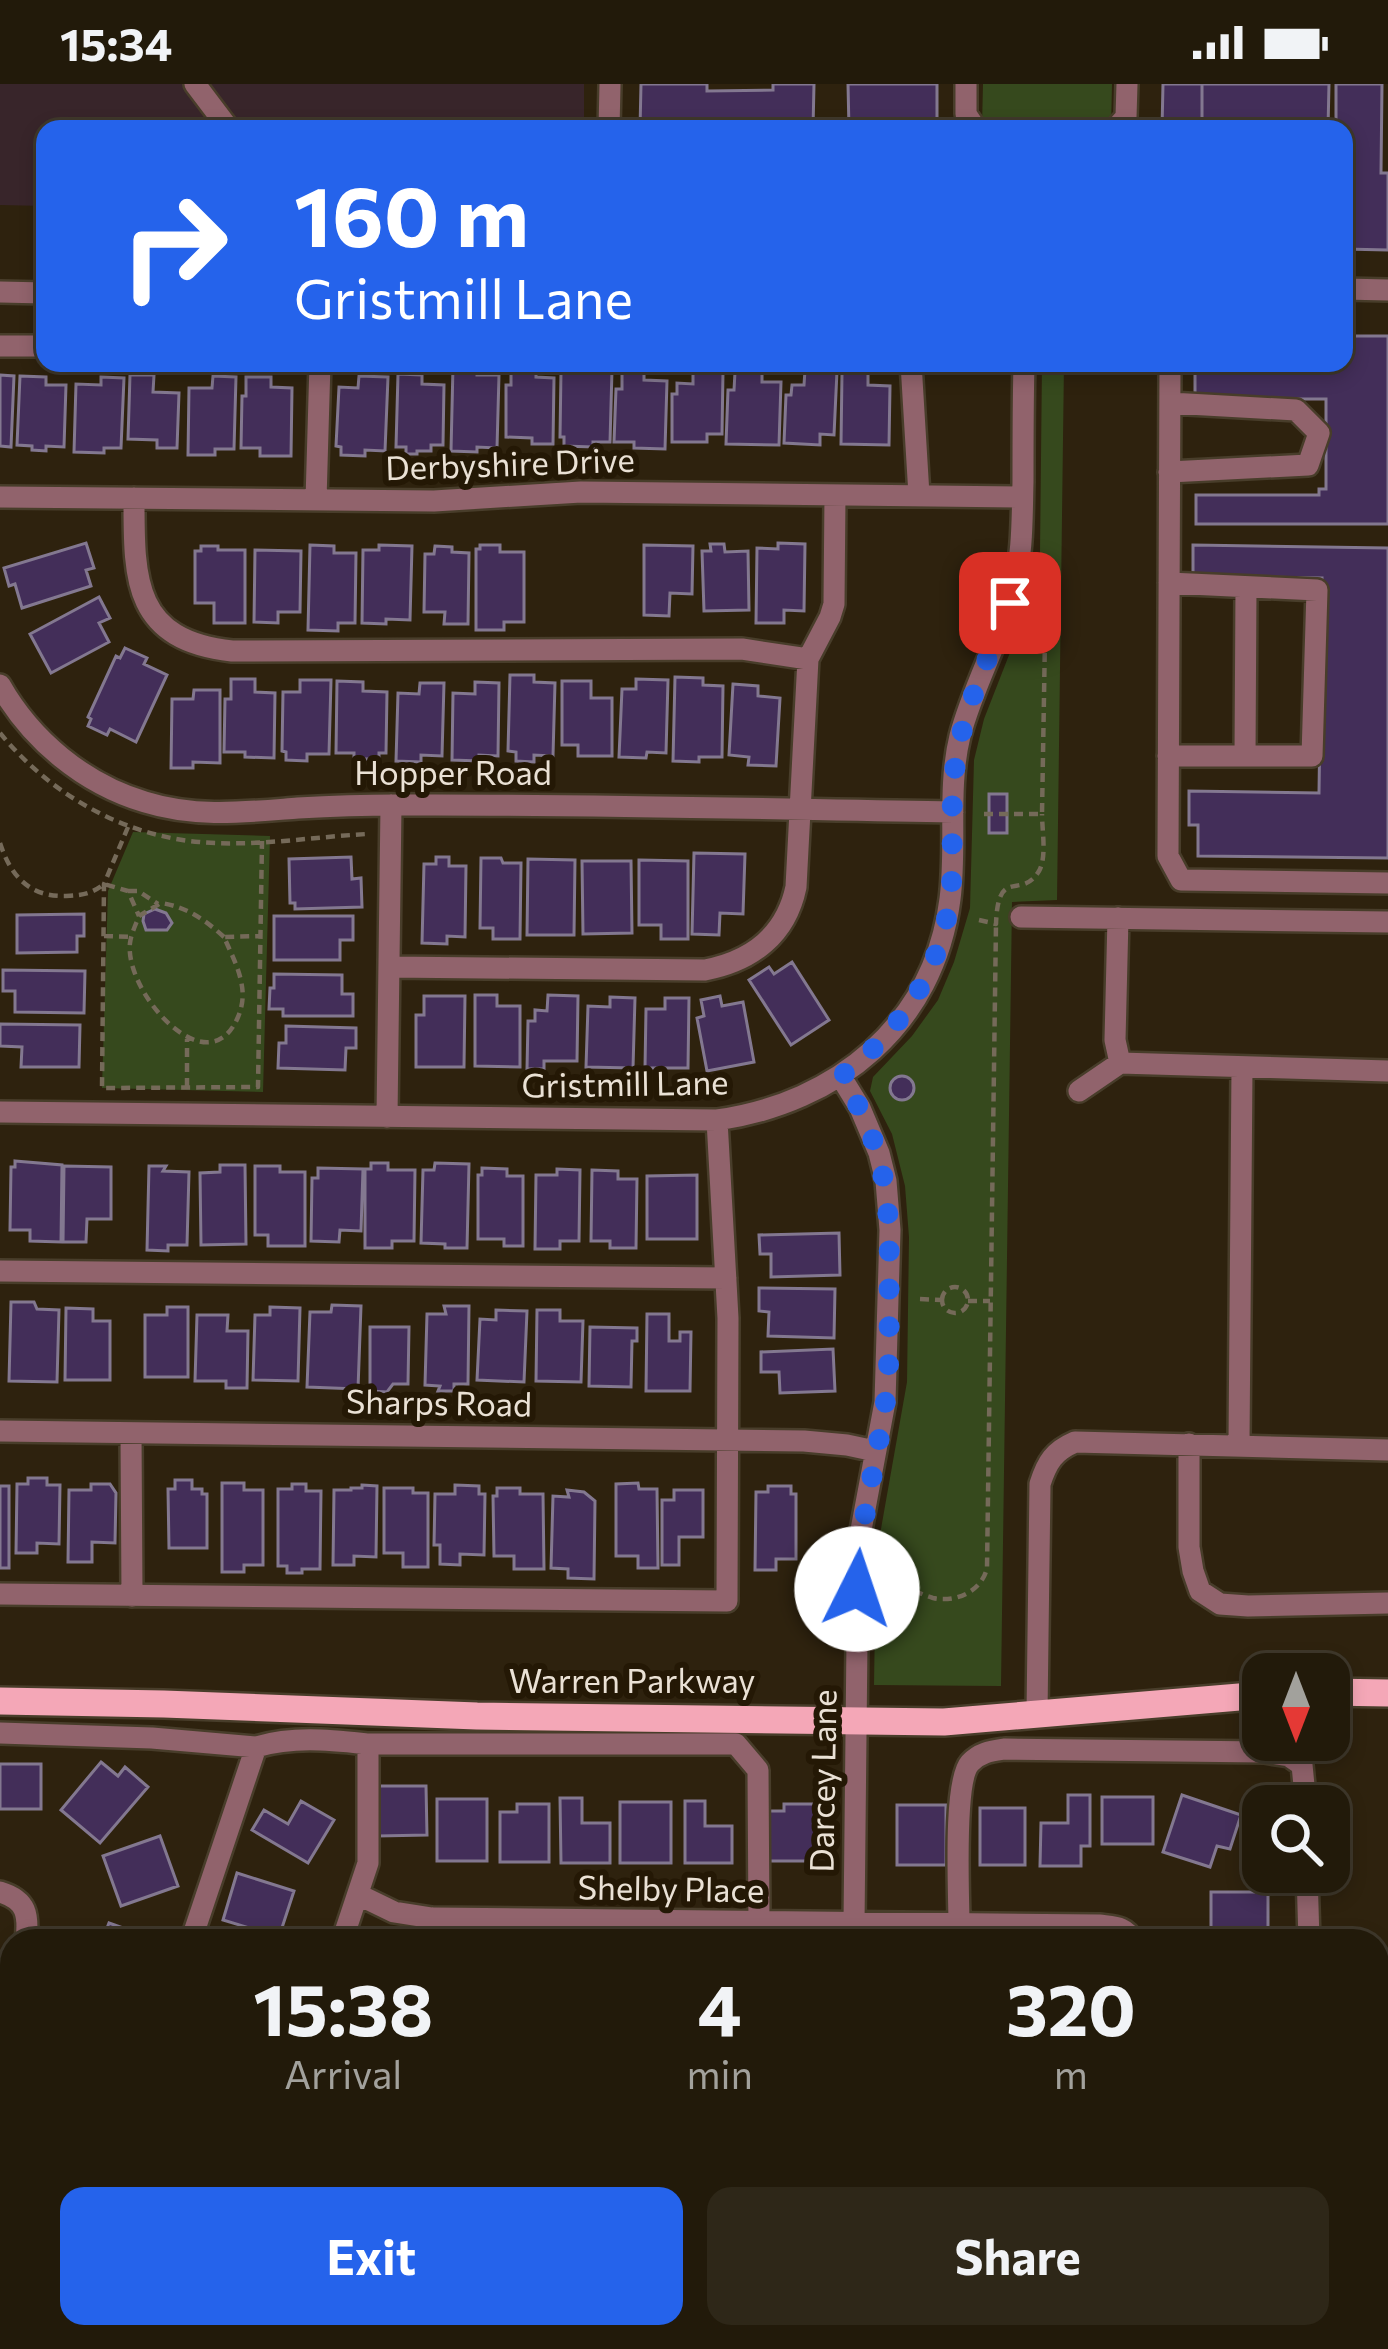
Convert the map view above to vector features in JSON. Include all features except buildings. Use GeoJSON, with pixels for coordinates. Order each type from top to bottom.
{"type":"FeatureCollection","features":[{"type":"Feature","properties":{"kind":"main road"},"geometry":{"type":"LineString","coordinates":[[1350,1692],[1388,1693]]}},
{"type":"Feature","properties":{"kind":"main road","name":"Warren Parkway"},"geometry":{"type":"LineString","coordinates":[[0,1702],[477,1716],[944,1722],[1242,1696]]}},
{"type":"Feature","properties":{"kind":"street"},"geometry":{"type":"LineString","coordinates":[[195,84],[222,120]]}},
{"type":"Feature","properties":{"kind":"street"},"geometry":{"type":"LineString","coordinates":[[609,120],[610,84]]}},
{"type":"Feature","properties":{"kind":"street"},"geometry":{"type":"LineString","coordinates":[[966,84],[970,120]]}},
{"type":"Feature","properties":{"kind":"street"},"geometry":{"type":"LineString","coordinates":[[1123,120],[1127,84]]}},
{"type":"Feature","properties":{"kind":"street"},"geometry":{"type":"LineString","coordinates":[[1353,289],[1388,290]]}},
{"type":"Feature","properties":{"kind":"street"},"geometry":{"type":"LineString","coordinates":[[0,292],[36,293]]}},
{"type":"Feature","properties":{"kind":"street"},"geometry":{"type":"LineString","coordinates":[[0,346],[36,346]]}},
{"type":"Feature","properties":{"kind":"street"},"geometry":{"type":"LineString","coordinates":[[316,500],[320,372]]}},
{"type":"Feature","properties":{"kind":"street"},"geometry":{"type":"LineString","coordinates":[[912,372],[919,495]]}},
{"type":"Feature","properties":{"kind":"street","name":"Gristmill Lane"},"geometry":{"type":"LineString","coordinates":[[0,1112],[718,1120],[777,1108],[841,1076],[898,1022],[919,993],[941,940],[950,898],[960,738],[1017,576],[1024,372]]}},
{"type":"Feature","properties":{"kind":"street"},"geometry":{"type":"LineString","coordinates":[[1170,372],[1168,856],[1180,880],[1388,883]]}},
{"type":"Feature","properties":{"kind":"street"},"geometry":{"type":"LineString","coordinates":[[1169,472],[1308,465],[1319,433],[1296,410],[1170,403]]}},
{"type":"Feature","properties":{"kind":"street","name":"Derbyshire Drive"},"geometry":{"type":"LineString","coordinates":[[0,497],[434,501],[581,492],[1022,496]]}},
{"type":"Feature","properties":{"kind":"street"},"geometry":{"type":"LineString","coordinates":[[390,967],[689,971],[736,962],[765,944],[783,923],[796,887],[808,659],[834,604],[835,495]]}},
{"type":"Feature","properties":{"kind":"street"},"geometry":{"type":"LineString","coordinates":[[134,498],[134,562],[142,596],[173,633],[212,649],[742,649],[808,659]]}},
{"type":"Feature","properties":{"kind":"street"},"geometry":{"type":"LineString","coordinates":[[1168,756],[1312,756],[1317,590],[1169,583]]}},
{"type":"Feature","properties":{"kind":"street"},"geometry":{"type":"LineString","coordinates":[[1245,756],[1246,587]]}},
{"type":"Feature","properties":{"kind":"street","name":"Hopper Road"},"geometry":{"type":"LineString","coordinates":[[0,685],[22,718],[87,776],[139,800],[211,814],[391,805],[953,812]]}},
{"type":"Feature","properties":{"kind":"street"},"geometry":{"type":"LineString","coordinates":[[387,1117],[391,805]]}},
{"type":"Feature","properties":{"kind":"street"},"geometry":{"type":"LineString","coordinates":[[1022,917],[1388,922]]}},
{"type":"Feature","properties":{"kind":"street"},"geometry":{"type":"LineString","coordinates":[[1118,918],[1115,1040],[1120,1063]]}},
{"type":"Feature","properties":{"kind":"street"},"geometry":{"type":"LineString","coordinates":[[1079,1091],[1120,1063],[1388,1071]]}},
{"type":"Feature","properties":{"kind":"street"},"geometry":{"type":"LineString","coordinates":[[1239,1444],[1242,1067]]}},
{"type":"Feature","properties":{"kind":"street","name":"Darcey Lane"},"geometry":{"type":"LineString","coordinates":[[841,1076],[875,1140],[890,1209],[888,1374],[858,1546],[854,1924]]}},
{"type":"Feature","properties":{"kind":"street"},"geometry":{"type":"LineString","coordinates":[[0,1594],[727,1601],[726,1278],[718,1120]]}},
{"type":"Feature","properties":{"kind":"street"},"geometry":{"type":"LineString","coordinates":[[0,1271],[726,1278]]}},
{"type":"Feature","properties":{"kind":"street","name":"Sharps Road"},"geometry":{"type":"LineString","coordinates":[[0,1431],[825,1442],[875,1451]]}},
{"type":"Feature","properties":{"kind":"street"},"geometry":{"type":"LineString","coordinates":[[131,1432],[132,1596]]}},
{"type":"Feature","properties":{"kind":"street"},"geometry":{"type":"LineString","coordinates":[[1037,1714],[1040,1484],[1057,1450],[1076,1442],[1388,1450]]}},
{"type":"Feature","properties":{"kind":"street"},"geometry":{"type":"LineString","coordinates":[[1190,1444],[1190,1547],[1200,1591],[1220,1604],[1248,1606],[1388,1604]]}},
{"type":"Feature","properties":{"kind":"street"},"geometry":{"type":"LineString","coordinates":[[0,1733],[152,1738],[256,1748],[280,1740],[315,1738],[368,1744],[736,1744],[758,1770],[759,1923]]}},
{"type":"Feature","properties":{"kind":"street"},"geometry":{"type":"LineString","coordinates":[[346,1929],[368,1863],[368,1744]]}},
{"type":"Feature","properties":{"kind":"street"},"geometry":{"type":"LineString","coordinates":[[195,1929],[256,1748]]}},
{"type":"Feature","properties":{"kind":"street"},"geometry":{"type":"LineString","coordinates":[[959,1925],[961,1792],[966,1767],[980,1754],[1005,1748],[1276,1754],[1302,1765],[1304,1785]]}},
{"type":"Feature","properties":{"kind":"street"},"geometry":{"type":"LineString","coordinates":[[0,1892],[21,1903],[27,1929]]}},
{"type":"Feature","properties":{"kind":"street"},"geometry":{"type":"LineString","coordinates":[[1307,1893],[1309,1929]]}},
{"type":"Feature","properties":{"kind":"street","name":"Shelby Place"},"geometry":{"type":"LineString","coordinates":[[358,1895],[394,1912],[432,1918],[1099,1925],[1111,1929]]}},
{"type":"Feature","properties":{"kind":"path"},"geometry":{"type":"LineString","coordinates":[[888,1576],[933,1598],[954,1598],[984,1581],[987,1568],[997,898],[1036,876],[1042,865],[1046,638],[1039,613]]}},
{"type":"Feature","properties":{"kind":"path"},"geometry":{"type":"LineString","coordinates":[[984,814],[1042,814]]}},
{"type":"Feature","properties":{"kind":"path"},"geometry":{"type":"LineString","coordinates":[[128,826],[104,884],[102,1088],[258,1087],[262,841]]}},
{"type":"Feature","properties":{"kind":"path"},"geometry":{"type":"LineString","coordinates":[[0,843],[5,859],[38,894],[91,894],[104,884]]}},
{"type":"Feature","properties":{"kind":"path"},"geometry":{"type":"LineString","coordinates":[[104,884],[138,892],[158,904],[180,906],[224,937],[241,977],[243,1005],[232,1031],[213,1041],[187,1039],[159,1017],[140,987],[130,944],[139,916],[158,904]]}},
{"type":"Feature","properties":{"kind":"path"},"geometry":{"type":"LineString","coordinates":[[128,892],[139,916]]}},
{"type":"Feature","properties":{"kind":"path"},"geometry":{"type":"LineString","coordinates":[[979,920],[996,924]]}},
{"type":"Feature","properties":{"kind":"path"},"geometry":{"type":"LineString","coordinates":[[104,936],[132,937]]}},
{"type":"Feature","properties":{"kind":"path"},"geometry":{"type":"LineString","coordinates":[[224,937],[262,936]]}},
{"type":"Feature","properties":{"kind":"path"},"geometry":{"type":"LineString","coordinates":[[187,1039],[187,1088]]}},
{"type":"Feature","properties":{"kind":"path"},"geometry":{"type":"LineString","coordinates":[[957,1288],[968,1300],[955,1313],[947,1311],[942,1300],[945,1292],[957,1288]]}},
{"type":"Feature","properties":{"kind":"path"},"geometry":{"type":"LineString","coordinates":[[920,1299],[942,1300]]}},
{"type":"Feature","properties":{"kind":"path"},"geometry":{"type":"LineString","coordinates":[[968,1300],[990,1301]]}},
{"type":"Feature","properties":{"kind":"shaded area"},"geometry":{"type":"Polygon","coordinates":[[[0,84],[584,84],[584,120],[36,120],[36,206],[0,205],[0,84]]]}},
{"type":"Feature","properties":{"kind":"green space"},"geometry":{"type":"Polygon","coordinates":[[[983,84],[1112,84],[1111,120],[982,120],[983,84]]]}},
{"type":"Feature","properties":{"kind":"green space"},"geometry":{"type":"Polygon","coordinates":[[[1042,372],[1064,372],[1057,900],[1012,902],[1001,1686],[874,1685],[876,1557],[907,1382],[909,1237],[905,1186],[892,1134],[870,1091],[873,1077],[938,1000],[954,962],[970,908],[974,760],[984,719],[1032,596],[1040,553],[1042,372]]]}},
{"type":"Feature","properties":{"kind":"green space"},"geometry":{"type":"Polygon","coordinates":[[[133,832],[270,836],[263,1092],[102,1088],[108,891],[133,832]]]}},
{"type":"Feature","properties":{"kind":"route"},"geometry":{"type":"LineString","coordinates":[[857,1589],[858,1546],[888,1374],[890,1209],[875,1140],[841,1076],[898,1022],[919,993],[937,954],[950,898],[960,738],[1010,603]]}}]}
